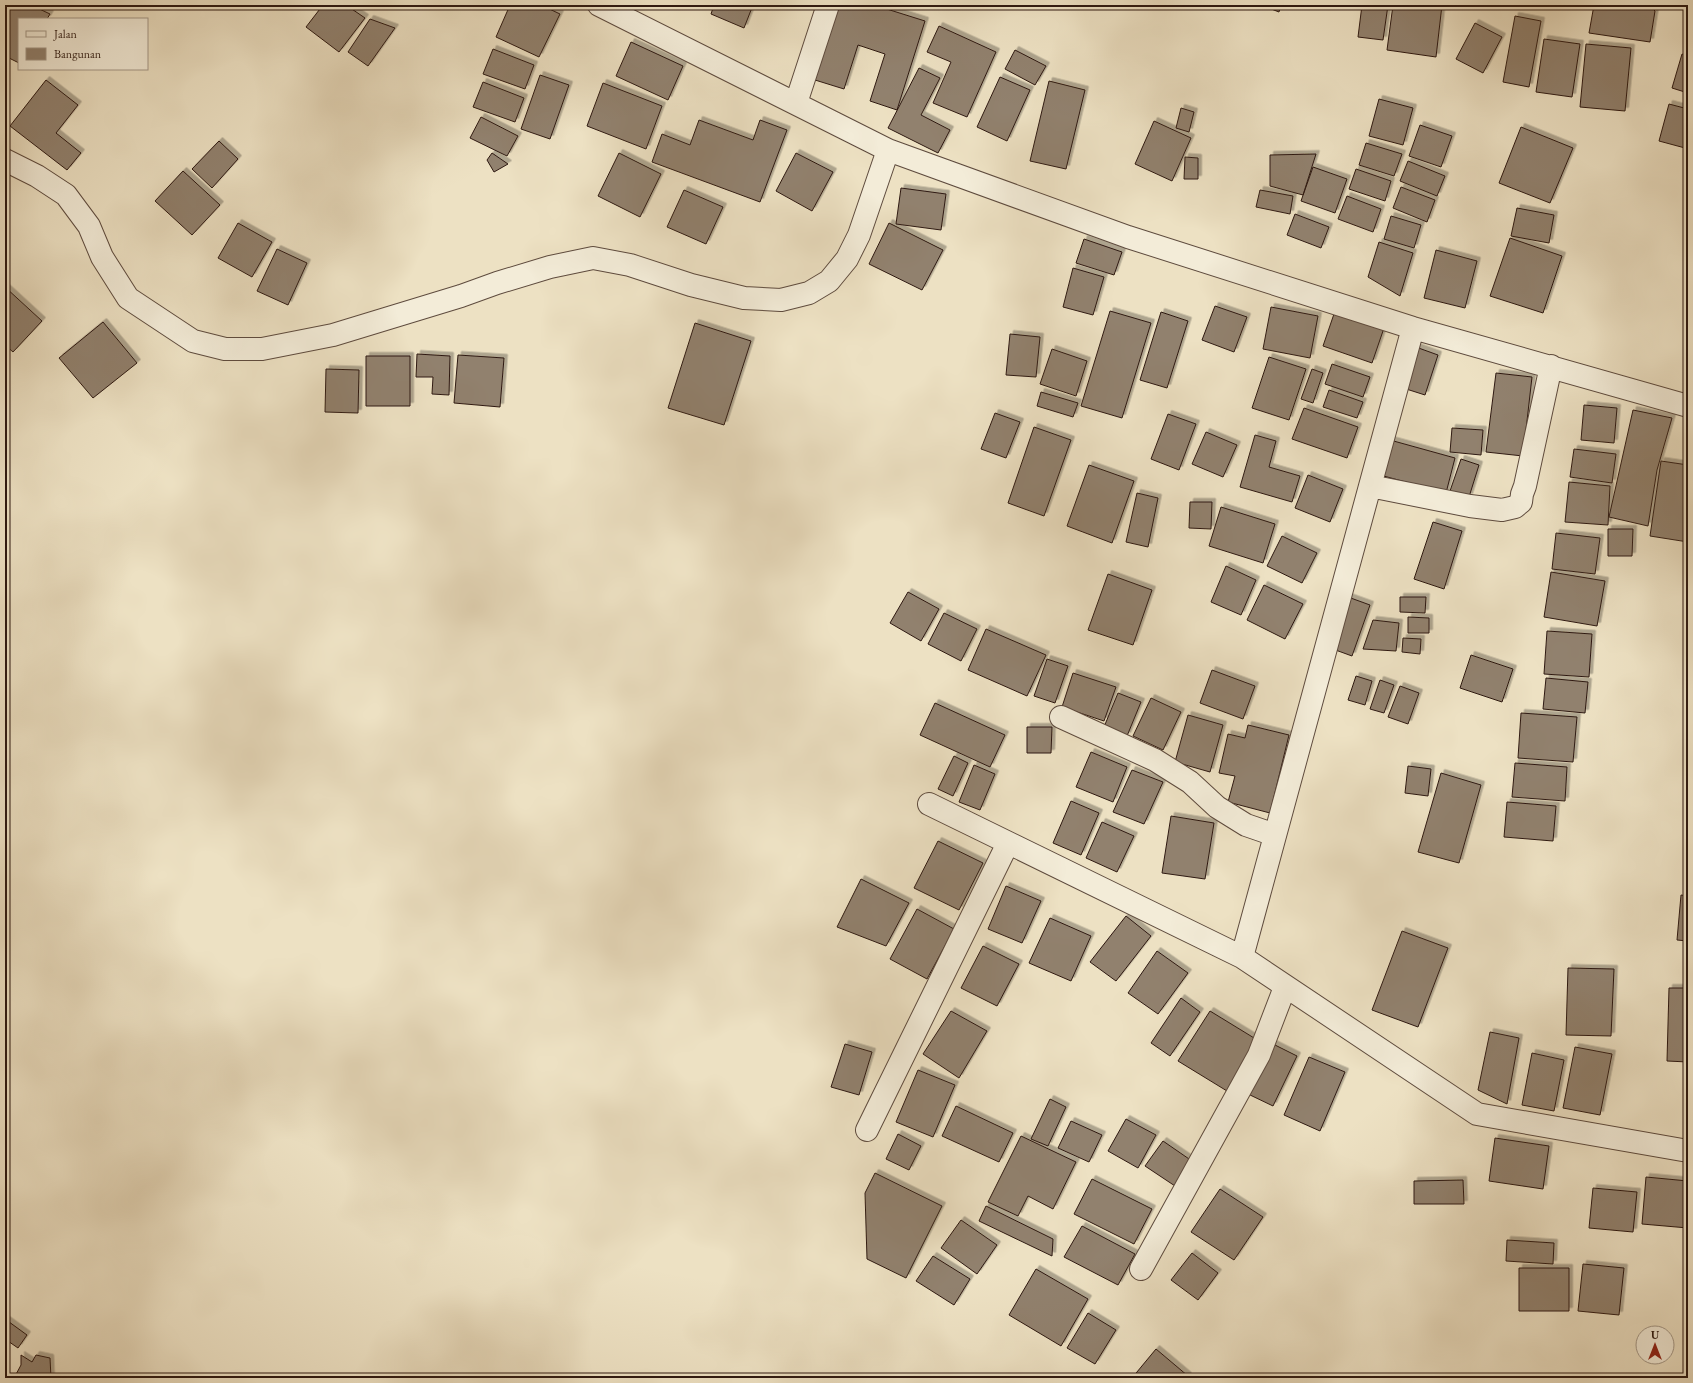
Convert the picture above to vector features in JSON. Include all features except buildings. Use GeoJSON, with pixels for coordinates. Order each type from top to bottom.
{"type":"FeatureCollection","features":[{"type":"Feature","properties":{"kind":"street"},"geometry":{"type":"LineString","coordinates":[[599,5],[888,150],[1128,237],[1413,328],[1688,406]]}},
{"type":"Feature","properties":{"kind":"street"},"geometry":{"type":"LineString","coordinates":[[796,103],[828,5]]}},
{"type":"Feature","properties":{"kind":"street"},"geometry":{"type":"LineString","coordinates":[[5,160],[36,176],[66,195],[89,226],[102,257],[128,298],[193,342],[225,349],[262,349],[332,335],[383,320],[422,306],[461,296],[496,283],[593,258],[630,265],[691,285],[744,298],[781,300],[809,293],[829,281],[847,259],[859,235],[888,150]]}},
{"type":"Feature","properties":{"kind":"street"},"geometry":{"type":"LineString","coordinates":[[1242,957],[1413,328]]}},
{"type":"Feature","properties":{"kind":"street"},"geometry":{"type":"LineString","coordinates":[[1370,486],[1470,506],[1502,510],[1515,507],[1521,502],[1551,366]]}},
{"type":"Feature","properties":{"kind":"street"},"geometry":{"type":"LineString","coordinates":[[1061,717],[1155,760],[1190,782],[1217,807],[1246,825],[1275,835]]}},
{"type":"Feature","properties":{"kind":"street"},"geometry":{"type":"LineString","coordinates":[[929,804],[1242,957],[1476,1114],[1688,1151]]}},
{"type":"Feature","properties":{"kind":"street"},"geometry":{"type":"LineString","coordinates":[[867,1130],[1008,843]]}},
{"type":"Feature","properties":{"kind":"street"},"geometry":{"type":"LineString","coordinates":[[1141,1269],[1259,1055],[1285,987]]}}]}
